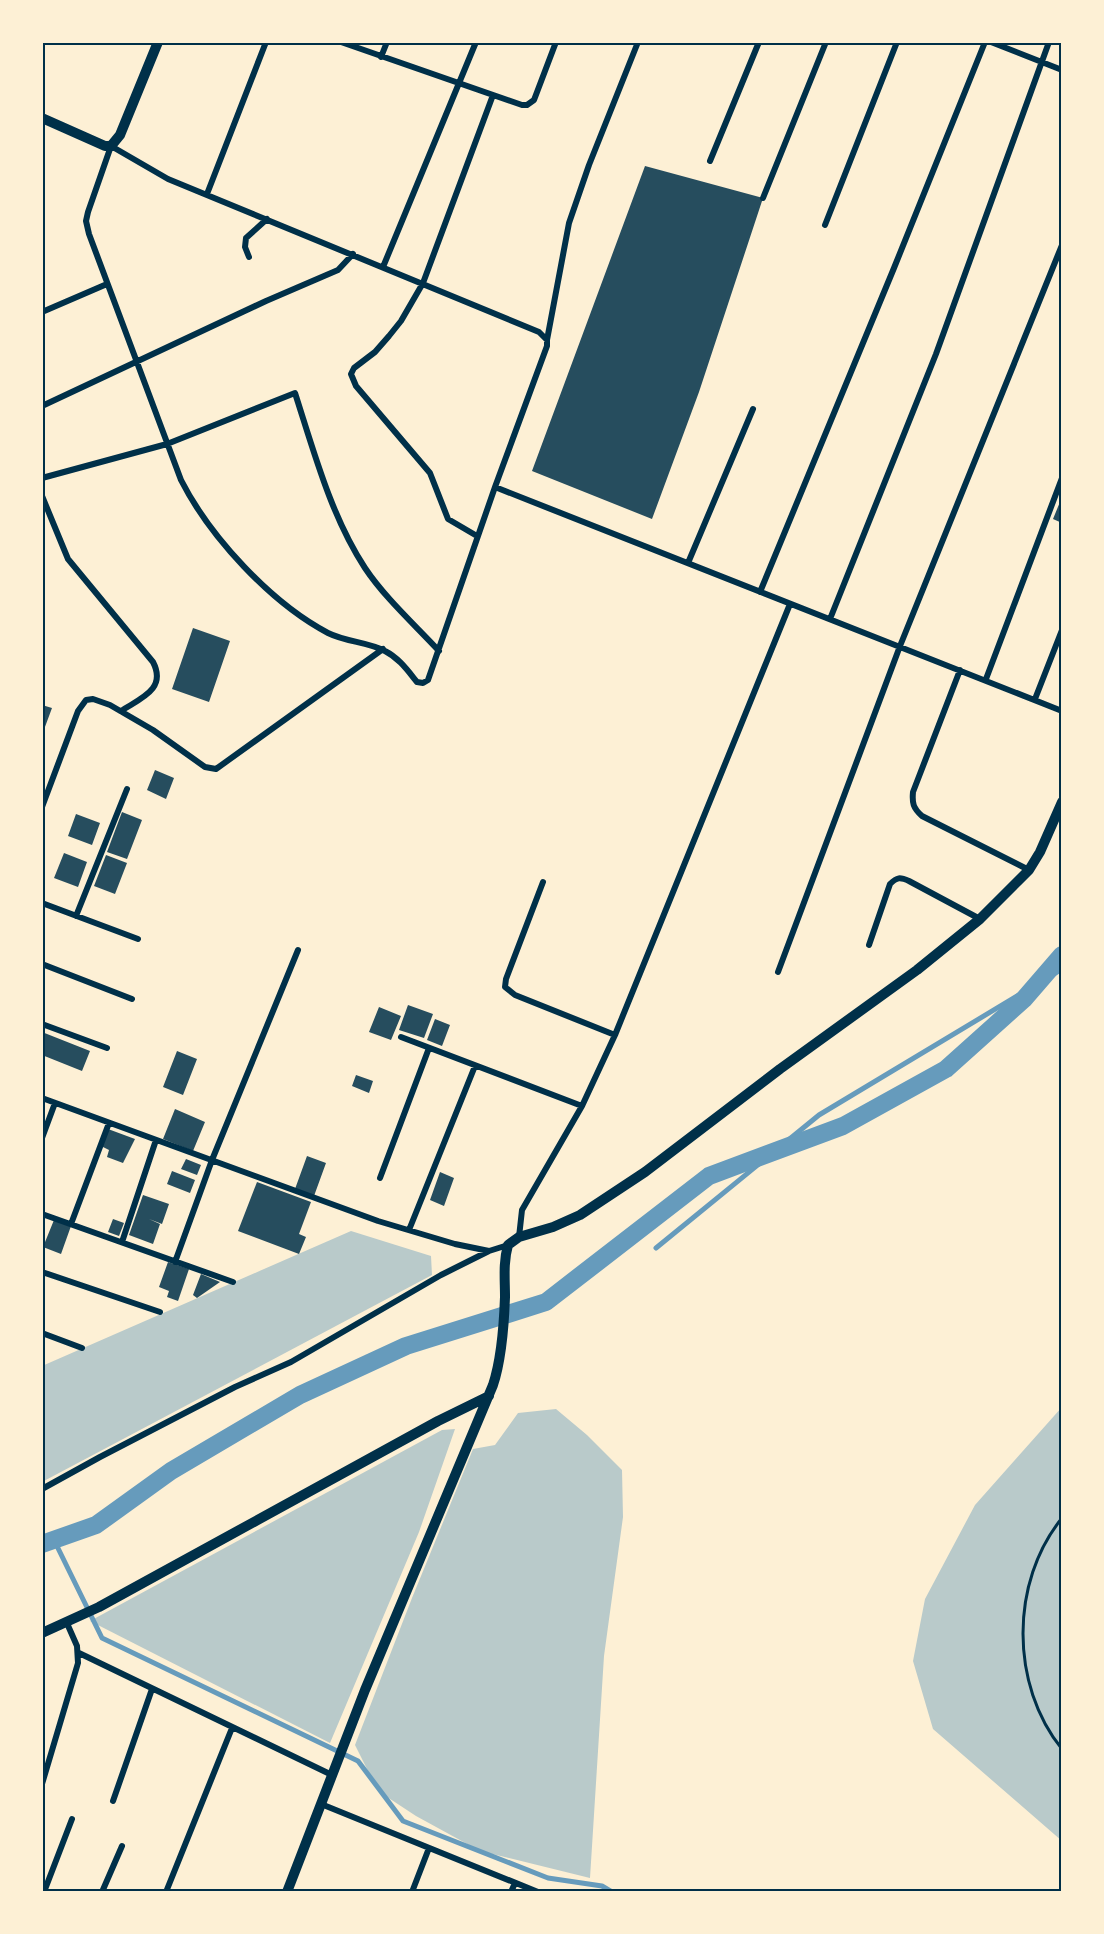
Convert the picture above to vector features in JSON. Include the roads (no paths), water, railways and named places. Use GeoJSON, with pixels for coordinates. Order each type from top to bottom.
{"type":"FeatureCollection","features":[{"type":"Feature","properties":{"kind":"street"},"geometry":{"type":"LineString","coordinates":[[158,42],[120,135],[111,146],[86,221],[88,234],[181,480],[207,523],[263,585],[300,616],[327,632],[349,641],[383,649],[399,661],[417,682],[423,683],[431,676],[477,536],[548,346],[547,340],[569,223],[589,165],[638,42]]}},
{"type":"Feature","properties":{"kind":"street"},"geometry":{"type":"LineString","coordinates":[[207,194],[266,42]]}},
{"type":"Feature","properties":{"kind":"street"},"geometry":{"type":"LineString","coordinates":[[341,42],[522,105],[531,103],[556,42]]}},
{"type":"Feature","properties":{"kind":"street"},"geometry":{"type":"LineString","coordinates":[[381,57],[387,42]]}},
{"type":"Feature","properties":{"kind":"street"},"geometry":{"type":"LineString","coordinates":[[383,267],[476,42]]}},
{"type":"Feature","properties":{"kind":"street"},"geometry":{"type":"LineString","coordinates":[[710,161],[759,42]]}},
{"type":"Feature","properties":{"kind":"street"},"geometry":{"type":"LineString","coordinates":[[763,198],[826,42]]}},
{"type":"Feature","properties":{"kind":"street"},"geometry":{"type":"LineString","coordinates":[[825,225],[897,42]]}},
{"type":"Feature","properties":{"kind":"street"},"geometry":{"type":"LineString","coordinates":[[760,592],[985,42]]}},
{"type":"Feature","properties":{"kind":"street"},"geometry":{"type":"LineString","coordinates":[[991,42],[1062,70]]}},
{"type":"Feature","properties":{"kind":"street"},"geometry":{"type":"LineString","coordinates":[[830,620],[936,354],[1049,42]]}},
{"type":"Feature","properties":{"kind":"street"},"geometry":{"type":"LineString","coordinates":[[477,536],[448,519],[430,473],[352,380],[351,374],[354,368],[375,352],[401,321],[423,283],[493,95]]}},
{"type":"Feature","properties":{"kind":"street"},"geometry":{"type":"LineString","coordinates":[[42,118],[105,146],[111,146],[168,178],[539,332],[547,340]]}},
{"type":"Feature","properties":{"kind":"street"},"geometry":{"type":"LineString","coordinates":[[249,257],[245,247],[246,238],[267,219]]}},
{"type":"Feature","properties":{"kind":"street"},"geometry":{"type":"LineString","coordinates":[[778,972],[900,646],[1062,247]]}},
{"type":"Feature","properties":{"kind":"street"},"geometry":{"type":"LineString","coordinates":[[42,406],[338,270],[354,254]]}},
{"type":"Feature","properties":{"kind":"street"},"geometry":{"type":"LineString","coordinates":[[42,312],[107,284]]}},
{"type":"Feature","properties":{"kind":"street"},"geometry":{"type":"LineString","coordinates":[[42,478],[167,444],[295,393],[320,471],[359,558],[370,575],[439,651]]}},
{"type":"Feature","properties":{"kind":"street"},"geometry":{"type":"LineString","coordinates":[[688,563],[753,409]]}},
{"type":"Feature","properties":{"kind":"street"},"geometry":{"type":"LineString","coordinates":[[986,680],[1062,478]]}},
{"type":"Feature","properties":{"kind":"street"},"geometry":{"type":"LineString","coordinates":[[495,487],[1062,711]]}},
{"type":"Feature","properties":{"kind":"street"},"geometry":{"type":"LineString","coordinates":[[42,496],[68,559],[146,653],[158,671],[159,678],[148,693],[121,711]]}},
{"type":"Feature","properties":{"kind":"street"},"geometry":{"type":"LineString","coordinates":[[519,1237],[522,1210],[582,1106],[615,1035],[790,604]]}},
{"type":"Feature","properties":{"kind":"street"},"geometry":{"type":"LineString","coordinates":[[1035,699],[1062,630]]}},
{"type":"Feature","properties":{"kind":"street"},"geometry":{"type":"LineString","coordinates":[[42,807],[81,705],[86,700],[93,699],[121,711],[153,730],[205,767],[216,769],[383,649]]}},
{"type":"Feature","properties":{"kind":"street"},"geometry":{"type":"LineString","coordinates":[[960,670],[913,792],[912,803],[922,816],[1029,870]]}},
{"type":"Feature","properties":{"kind":"street"},"geometry":{"type":"LineString","coordinates":[[76,916],[128,789]]}},
{"type":"Feature","properties":{"kind":"street"},"geometry":{"type":"LineString","coordinates":[[42,1489],[235,1387],[291,1362],[441,1275],[489,1251],[508,1245],[519,1237],[553,1227],[580,1215],[645,1172],[780,1069],[917,970],[980,920],[1029,870],[1040,852],[1062,802]]}},
{"type":"Feature","properties":{"kind":"street"},"geometry":{"type":"LineString","coordinates":[[869,945],[890,884],[895,879],[901,878],[909,881],[980,920]]}},
{"type":"Feature","properties":{"kind":"street"},"geometry":{"type":"LineString","coordinates":[[543,882],[505,987],[514,995],[615,1035]]}},
{"type":"Feature","properties":{"kind":"street"},"geometry":{"type":"LineString","coordinates":[[42,903],[138,939]]}},
{"type":"Feature","properties":{"kind":"street"},"geometry":{"type":"LineString","coordinates":[[175,1262],[212,1160],[298,950]]}},
{"type":"Feature","properties":{"kind":"street"},"geometry":{"type":"LineString","coordinates":[[42,964],[132,999]]}},
{"type":"Feature","properties":{"kind":"street"},"geometry":{"type":"LineString","coordinates":[[42,1024],[107,1048]]}},
{"type":"Feature","properties":{"kind":"street"},"geometry":{"type":"LineString","coordinates":[[401,1037],[582,1106]]}},
{"type":"Feature","properties":{"kind":"street"},"geometry":{"type":"LineString","coordinates":[[381,1178],[429,1048]]}},
{"type":"Feature","properties":{"kind":"street"},"geometry":{"type":"LineString","coordinates":[[409,1230],[475,1065]]}},
{"type":"Feature","properties":{"kind":"street"},"geometry":{"type":"LineString","coordinates":[[42,1098],[378,1221],[455,1244],[489,1251]]}},
{"type":"Feature","properties":{"kind":"street"},"geometry":{"type":"LineString","coordinates":[[42,1138],[55,1103]]}},
{"type":"Feature","properties":{"kind":"street"},"geometry":{"type":"LineString","coordinates":[[71,1224],[109,1123]]}},
{"type":"Feature","properties":{"kind":"street"},"geometry":{"type":"LineString","coordinates":[[122,1242],[156,1140]]}},
{"type":"Feature","properties":{"kind":"street"},"geometry":{"type":"LineString","coordinates":[[42,1214],[233,1282]]}},
{"type":"Feature","properties":{"kind":"street"},"geometry":{"type":"LineString","coordinates":[[287,1892],[344,1745],[496,1377],[500,1358],[505,1297],[504,1265],[508,1245]]}},
{"type":"Feature","properties":{"kind":"street"},"geometry":{"type":"LineString","coordinates":[[42,1272],[160,1312]]}},
{"type":"Feature","properties":{"kind":"street"},"geometry":{"type":"LineString","coordinates":[[42,1333],[82,1348]]}},
{"type":"Feature","properties":{"kind":"street"},"geometry":{"type":"LineString","coordinates":[[42,1633],[99,1607],[438,1421],[489,1396]]}},
{"type":"Feature","properties":{"kind":"street"},"geometry":{"type":"LineString","coordinates":[[42,1784],[78,1663],[79,1653],[66,1621]]}},
{"type":"Feature","properties":{"kind":"street"},"geometry":{"type":"LineString","coordinates":[[79,1653],[332,1775]]}},
{"type":"Feature","properties":{"kind":"street"},"geometry":{"type":"LineString","coordinates":[[113,1801],[152,1689]]}},
{"type":"Feature","properties":{"kind":"street"},"geometry":{"type":"LineString","coordinates":[[166,1892],[232,1728]]}},
{"type":"Feature","properties":{"kind":"street"},"geometry":{"type":"LineString","coordinates":[[321,1804],[538,1892]]}},
{"type":"Feature","properties":{"kind":"street"},"geometry":{"type":"LineString","coordinates":[[44,1892],[72,1819]]}},
{"type":"Feature","properties":{"kind":"street"},"geometry":{"type":"LineString","coordinates":[[102,1892],[122,1846]]}},
{"type":"Feature","properties":{"kind":"street"},"geometry":{"type":"LineString","coordinates":[[412,1892],[429,1848]]}},
{"type":"Feature","properties":{"kind":"street"},"geometry":{"type":"LineString","coordinates":[[511,1892],[514,1882]]}},
{"type":"Feature","properties":{"kind":"waterway"},"geometry":{"type":"LineString","coordinates":[[42,1544],[96,1525],[171,1471],[300,1395],[406,1346],[546,1302],[709,1176],[843,1126],[946,1069],[1024,999],[1062,955]]}},
{"type":"Feature","properties":{"kind":"waterway"},"geometry":{"type":"LineString","coordinates":[[656,1248],[819,1115],[1062,969]]}},
{"type":"Feature","properties":{"kind":"waterway"},"geometry":{"type":"LineString","coordinates":[[54,1540],[102,1638],[358,1761],[403,1821],[548,1878],[602,1886],[612,1892]]}}]}
